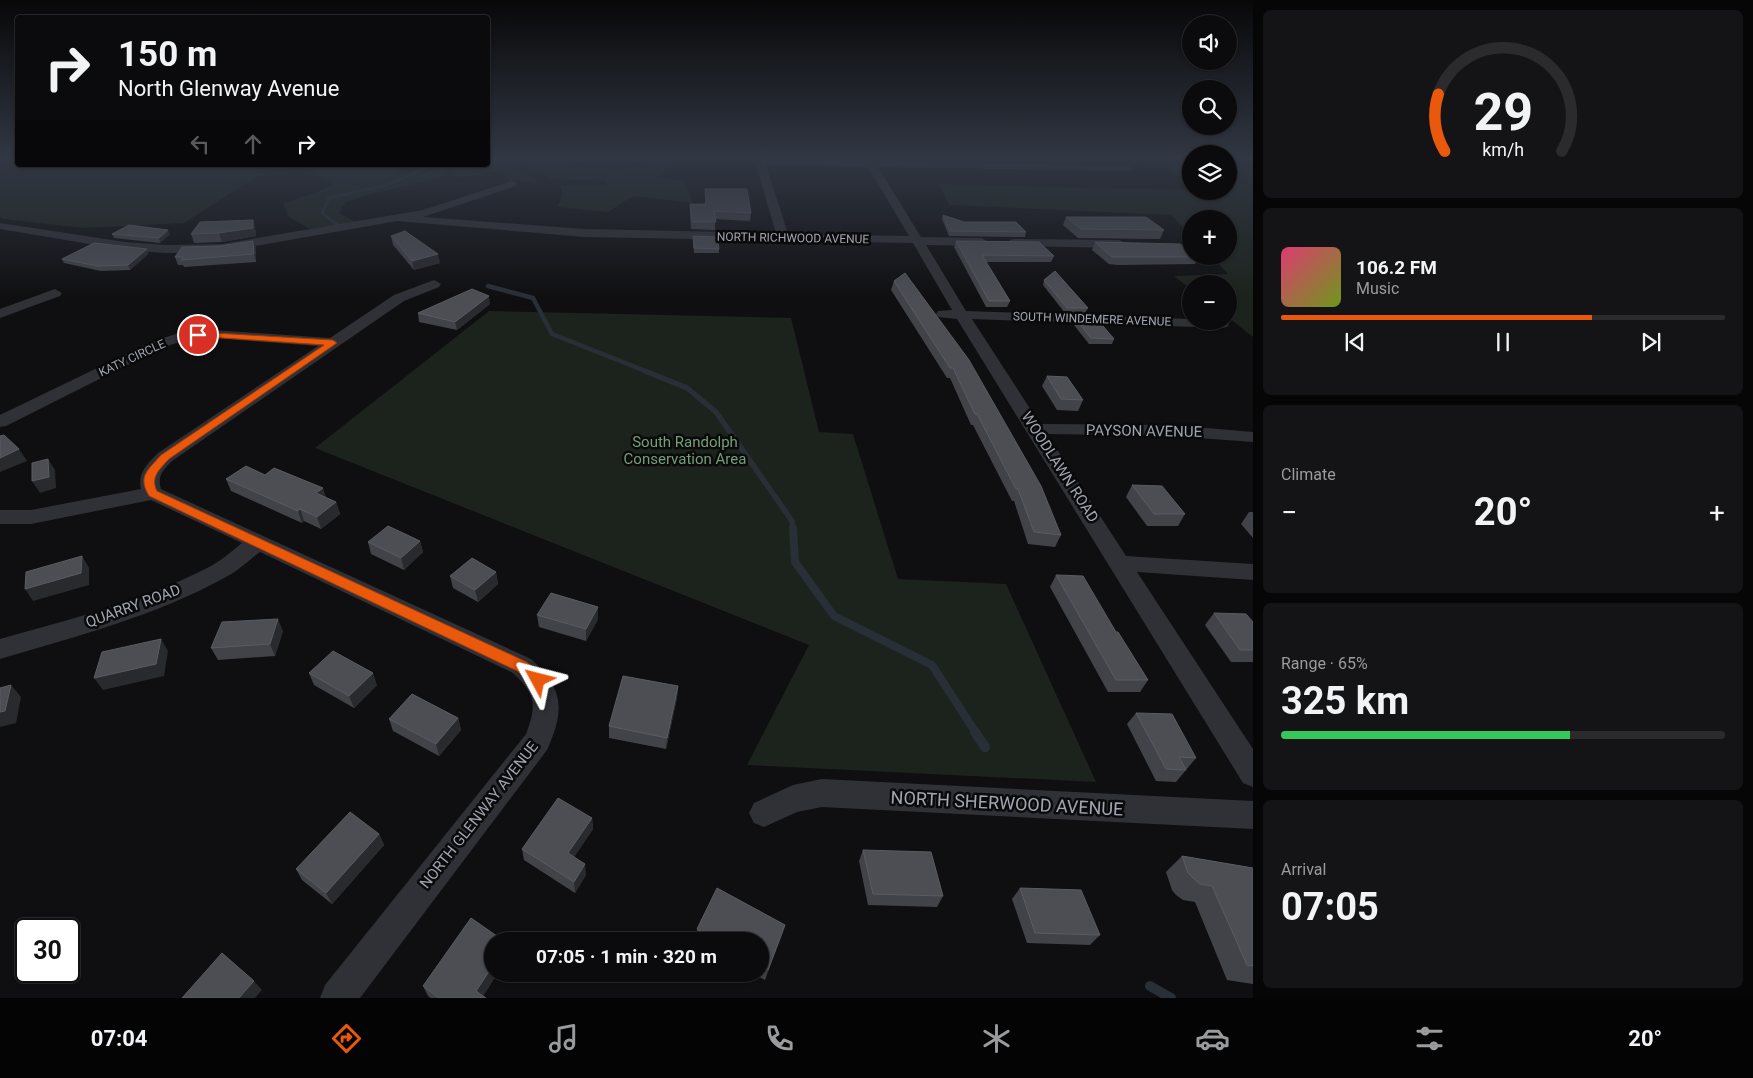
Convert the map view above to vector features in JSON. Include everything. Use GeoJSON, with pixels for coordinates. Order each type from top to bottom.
{"type":"FeatureCollection","features":[{"type":"Feature","properties":{"kind":"street"},"geometry":{"type":"LineString","coordinates":[[0,226],[125,246],[202,249],[243,245],[398,218],[425,213],[447,206]]}},
{"type":"Feature","properties":{"kind":"street"},"geometry":{"type":"LineString","coordinates":[[773,206],[783,238]]}},
{"type":"Feature","properties":{"kind":"street","name":"WOODLAWN ROAD"},"geometry":{"type":"LineString","coordinates":[[897,206],[919,241],[953,314],[1036,429],[1253,774]]}},
{"type":"Feature","properties":{"kind":"street","name":"NORTH RICHWOOD AVENUE"},"geometry":{"type":"LineString","coordinates":[[398,218],[585,233],[998,243],[1128,244]]}},
{"type":"Feature","properties":{"kind":"street"},"geometry":{"type":"LineString","coordinates":[[0,517],[32,517],[153,493],[148,485],[149,476],[165,457],[399,298],[434,284]]}},
{"type":"Feature","properties":{"kind":"street"},"geometry":{"type":"LineString","coordinates":[[0,314],[55,293]]}},
{"type":"Feature","properties":{"kind":"street","name":"SOUTH WINDEMERE AVENUE"},"geometry":{"type":"LineString","coordinates":[[953,314],[1182,323]]}},
{"type":"Feature","properties":{"kind":"street","name":"KATY CIRCLE"},"geometry":{"type":"LineString","coordinates":[[0,422],[156,345],[177,338],[212,334],[333,343]]}},
{"type":"Feature","properties":{"kind":"street","name":"PAYSON AVENUE"},"geometry":{"type":"LineString","coordinates":[[1036,429],[1160,429],[1214,432],[1253,437]]}},
{"type":"Feature","properties":{"kind":"street","name":"NORTH GLENWAY AVENUE"},"geometry":{"type":"LineString","coordinates":[[153,493],[522,666],[538,680],[548,699],[545,720],[537,741],[338,998]]}},
{"type":"Feature","properties":{"kind":"street","name":"QUARRY ROAD"},"geometry":{"type":"LineString","coordinates":[[0,649],[106,619],[170,594],[220,571],[257,543]]}},
{"type":"Feature","properties":{"kind":"street"},"geometry":{"type":"LineString","coordinates":[[1121,562],[1253,572]]}},
{"type":"Feature","properties":{"kind":"street","name":"NORTH SHERWOOD AVENUE"},"geometry":{"type":"LineString","coordinates":[[764,813],[793,799],[822,793],[1253,815]]}},
{"type":"Feature","properties":{"kind":"green space"},"geometry":{"type":"Polygon","coordinates":[[[0,206],[211,206],[184,223],[84,228],[2,219],[0,217],[0,206]]]}},
{"type":"Feature","properties":{"kind":"green space"},"geometry":{"type":"Polygon","coordinates":[[[284,206],[344,206],[339,213],[356,222],[310,229],[288,216],[284,206]]]}},
{"type":"Feature","properties":{"kind":"green space"},"geometry":{"type":"Polygon","coordinates":[[[558,206],[618,206],[608,212],[557,207],[558,206]]]}},
{"type":"Feature","properties":{"kind":"green space"},"geometry":{"type":"Polygon","coordinates":[[[962,206],[1253,206],[1253,337],[1237,324],[1237,275],[1201,275],[1228,274],[1220,265],[1237,265],[1237,210],[1182,210],[1182,227],[1171,215],[962,206]]]}},
{"type":"Feature","properties":{"kind":"green space"},"geometry":{"type":"Polygon","coordinates":[[[1174,276],[1182,276],[1182,282],[1174,276]]]}},
{"type":"Feature","properties":{"kind":"green space","name":"South Randolph Conservation Area"},"geometry":{"type":"Polygon","coordinates":[[[489,311],[791,318],[819,432],[853,434],[898,579],[1006,584],[1096,782],[747,765],[809,645],[315,448],[489,311]]]}},
{"type":"Feature","properties":{"kind":"building"},"geometry":{"type":"Polygon","coordinates":[[[690,206],[750,206],[751,213],[714,211],[716,222],[692,222],[690,206]]]}},
{"type":"Feature","properties":{"kind":"building"},"geometry":{"type":"Polygon","coordinates":[[[943,215],[964,222],[1016,222],[1026,232],[950,231],[943,215]]]}},
{"type":"Feature","properties":{"kind":"building"},"geometry":{"type":"Polygon","coordinates":[[[1066,217],[1146,217],[1164,230],[1081,229],[1066,217]]]}},
{"type":"Feature","properties":{"kind":"building"},"geometry":{"type":"Polygon","coordinates":[[[253,220],[253,228],[219,233],[191,234],[200,222],[253,220]]]}},
{"type":"Feature","properties":{"kind":"building"},"geometry":{"type":"Polygon","coordinates":[[[129,225],[168,230],[159,238],[112,234],[129,225]]]}},
{"type":"Feature","properties":{"kind":"building"},"geometry":{"type":"Polygon","coordinates":[[[405,231],[438,254],[412,261],[391,236],[405,231]]]}},
{"type":"Feature","properties":{"kind":"building"},"geometry":{"type":"Polygon","coordinates":[[[693,236],[717,237],[719,249],[694,248],[693,236]]]}},
{"type":"Feature","properties":{"kind":"building"},"geometry":{"type":"Polygon","coordinates":[[[253,241],[254,254],[181,260],[183,257],[175,257],[182,247],[220,246],[253,241]]]}},
{"type":"Feature","properties":{"kind":"building"},"geometry":{"type":"Polygon","coordinates":[[[956,241],[1039,242],[1054,256],[982,255],[1010,301],[989,301],[956,241]]]}},
{"type":"Feature","properties":{"kind":"building"},"geometry":{"type":"Polygon","coordinates":[[[1095,242],[1182,245],[1182,257],[1112,257],[1095,242]]]}},
{"type":"Feature","properties":{"kind":"building"},"geometry":{"type":"Polygon","coordinates":[[[94,243],[147,249],[128,265],[98,266],[62,259],[94,243]]]}},
{"type":"Feature","properties":{"kind":"building"},"geometry":{"type":"Polygon","coordinates":[[[1055,271],[1088,308],[1067,308],[1044,280],[1055,271]]]}},
{"type":"Feature","properties":{"kind":"building"},"geometry":{"type":"Polygon","coordinates":[[[905,273],[969,360],[1041,486],[1061,535],[1034,532],[1018,489],[1016,489],[977,414],[975,414],[953,368],[950,368],[894,281],[905,273]]]}},
{"type":"Feature","properties":{"kind":"building"},"geometry":{"type":"Polygon","coordinates":[[[472,289],[489,296],[455,322],[418,313],[472,289]]]}},
{"type":"Feature","properties":{"kind":"building"},"geometry":{"type":"Polygon","coordinates":[[[1076,319],[1098,320],[1114,339],[1091,338],[1076,319]]]}},
{"type":"Feature","properties":{"kind":"building"},"geometry":{"type":"Polygon","coordinates":[[[1047,376],[1067,377],[1083,400],[1061,399],[1047,376]]]}},
{"type":"Feature","properties":{"kind":"building"},"geometry":{"type":"Polygon","coordinates":[[[4,435],[19,449],[0,458],[0,436],[4,435]]]}},
{"type":"Feature","properties":{"kind":"building"},"geometry":{"type":"Polygon","coordinates":[[[48,459],[49,477],[32,481],[32,463],[48,459]]]}},
{"type":"Feature","properties":{"kind":"building"},"geometry":{"type":"Polygon","coordinates":[[[246,466],[265,475],[274,468],[323,488],[316,493],[336,502],[317,517],[300,509],[298,511],[226,479],[246,466]]]}},
{"type":"Feature","properties":{"kind":"building"},"geometry":{"type":"Polygon","coordinates":[[[1132,485],[1162,486],[1185,514],[1154,514],[1132,485]]]}},
{"type":"Feature","properties":{"kind":"building"},"geometry":{"type":"Polygon","coordinates":[[[388,526],[420,541],[401,558],[368,542],[388,526]]]}},
{"type":"Feature","properties":{"kind":"building"},"geometry":{"type":"Polygon","coordinates":[[[82,556],[81,573],[25,589],[26,572],[82,556]]]}},
{"type":"Feature","properties":{"kind":"building"},"geometry":{"type":"Polygon","coordinates":[[[472,558],[496,572],[475,590],[450,576],[472,558]]]}},
{"type":"Feature","properties":{"kind":"building"},"geometry":{"type":"Polygon","coordinates":[[[1056,575],[1083,576],[1116,632],[1118,632],[1148,680],[1116,680],[1056,575]]]}},
{"type":"Feature","properties":{"kind":"building"},"geometry":{"type":"Polygon","coordinates":[[[551,593],[598,607],[586,629],[537,615],[551,593]]]}},
{"type":"Feature","properties":{"kind":"building"},"geometry":{"type":"Polygon","coordinates":[[[1214,613],[1246,614],[1253,622],[1253,650],[1240,650],[1214,613]]]}},
{"type":"Feature","properties":{"kind":"building"},"geometry":{"type":"Polygon","coordinates":[[[278,619],[270,644],[211,648],[222,622],[278,619]]]}},
{"type":"Feature","properties":{"kind":"building"},"geometry":{"type":"Polygon","coordinates":[[[161,639],[156,664],[94,678],[102,652],[161,639]]]}},
{"type":"Feature","properties":{"kind":"building"},"geometry":{"type":"Polygon","coordinates":[[[333,651],[373,673],[349,696],[309,673],[333,651]]]}},
{"type":"Feature","properties":{"kind":"building"},"geometry":{"type":"Polygon","coordinates":[[[623,676],[678,686],[667,738],[609,726],[623,676]]]}},
{"type":"Feature","properties":{"kind":"building"},"geometry":{"type":"Polygon","coordinates":[[[11,685],[5,711],[0,712],[0,688],[11,685]]]}},
{"type":"Feature","properties":{"kind":"building"},"geometry":{"type":"Polygon","coordinates":[[[412,694],[458,718],[436,744],[389,719],[412,694]]]}},
{"type":"Feature","properties":{"kind":"building"},"geometry":{"type":"Polygon","coordinates":[[[1136,713],[1172,714],[1196,758],[1179,757],[1186,770],[1166,769],[1136,713]]]}},
{"type":"Feature","properties":{"kind":"building"},"geometry":{"type":"Polygon","coordinates":[[[558,798],[592,818],[568,853],[585,864],[574,882],[522,849],[558,798]]]}},
{"type":"Feature","properties":{"kind":"building"},"geometry":{"type":"Polygon","coordinates":[[[350,812],[379,834],[326,893],[296,869],[350,812]]]}},
{"type":"Feature","properties":{"kind":"building"},"geometry":{"type":"Polygon","coordinates":[[[863,850],[931,852],[943,896],[873,894],[863,850]]]}},
{"type":"Feature","properties":{"kind":"building"},"geometry":{"type":"Polygon","coordinates":[[[1182,856],[1253,868],[1253,966],[1247,965],[1212,886],[1200,884],[1188,873],[1182,856]]]}},
{"type":"Feature","properties":{"kind":"building"},"geometry":{"type":"Polygon","coordinates":[[[717,888],[785,925],[769,967],[769,932],[702,932],[697,929],[717,888]]]}},
{"type":"Feature","properties":{"kind":"building"},"geometry":{"type":"Polygon","coordinates":[[[1020,888],[1081,890],[1100,935],[1035,933],[1020,888]]]}},
{"type":"Feature","properties":{"kind":"building"},"geometry":{"type":"Polygon","coordinates":[[[471,918],[491,932],[484,932],[484,979],[476,991],[486,998],[439,998],[423,986],[471,918]]]}},
{"type":"Feature","properties":{"kind":"building"},"geometry":{"type":"Polygon","coordinates":[[[222,953],[254,981],[239,998],[182,998],[222,953]]]}},
{"type":"Feature","properties":{"kind":"waterway"},"geometry":{"type":"LineString","coordinates":[[325,206],[322,213],[338,225]]}},
{"type":"Feature","properties":{"kind":"waterway"},"geometry":{"type":"LineString","coordinates":[[488,286],[533,298],[552,334],[648,372]]}},
{"type":"Feature","properties":{"kind":"waterway"},"geometry":{"type":"LineString","coordinates":[[645,371],[687,388],[716,412],[792,521],[793,529]]}},
{"type":"Feature","properties":{"kind":"waterway"},"geometry":{"type":"LineString","coordinates":[[793,528],[795,562],[834,616],[932,665],[976,733]]}},
{"type":"Feature","properties":{"kind":"waterway"},"geometry":{"type":"LineString","coordinates":[[975,732],[985,747]]}},
{"type":"Feature","properties":{"kind":"waterway"},"geometry":{"type":"LineString","coordinates":[[1150,986],[1171,998]]}},
{"type":"Feature","properties":{"kind":"route"},"geometry":{"type":"LineString","coordinates":[[198,335],[212,334],[333,343],[165,457],[149,476],[148,485],[153,493],[522,666],[538,680]]}}]}
